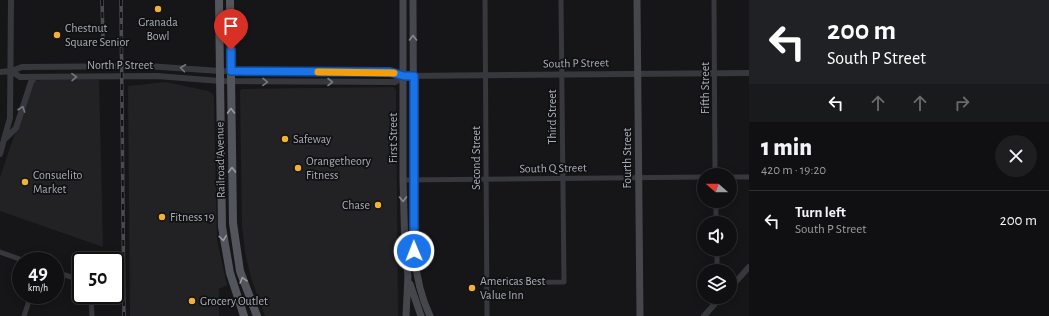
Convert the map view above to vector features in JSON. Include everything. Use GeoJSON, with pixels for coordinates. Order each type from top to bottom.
{"type":"FeatureCollection","features":[{"type":"Feature","properties":{"kind":"main road","name":"Railroad Avenue"},"geometry":{"type":"LineString","coordinates":[[219,0],[221,213],[223,241],[231,279],[244,316]]}},
{"type":"Feature","properties":{"kind":"main road","name":"Railroad Avenue"},"geometry":{"type":"LineString","coordinates":[[230,0],[232,199],[234,240],[245,286],[256,316]]}},
{"type":"Feature","properties":{"kind":"main road","name":"First Street"},"geometry":{"type":"LineString","coordinates":[[403,0],[403,180],[405,250],[408,276],[413,296],[421,316]]}},
{"type":"Feature","properties":{"kind":"main road","name":"First Street"},"geometry":{"type":"LineString","coordinates":[[413,0],[416,275],[420,291],[430,316]]}},
{"type":"Feature","properties":{"kind":"main road","name":"Fourth Street"},"geometry":{"type":"LineString","coordinates":[[637,0],[640,316]]}},
{"type":"Feature","properties":{"kind":"main road","name":"First Street"},"geometry":{"type":"LineString","coordinates":[[406,316],[408,276]]}},
{"type":"Feature","properties":{"kind":"street"},"geometry":{"type":"LineString","coordinates":[[0,154],[10,118],[11,0]]}},
{"type":"Feature","properties":{"kind":"street","name":"Second Street"},"geometry":{"type":"LineString","coordinates":[[485,0],[487,316]]}},
{"type":"Feature","properties":{"kind":"street","name":"Third Street"},"geometry":{"type":"LineString","coordinates":[[487,283],[564,282],[561,0]]}},
{"type":"Feature","properties":{"kind":"street","name":"Fifth Street"},"geometry":{"type":"LineString","coordinates":[[714,0],[715,168]]}},
{"type":"Feature","properties":{"kind":"street","name":"North P Street"},"geometry":{"type":"LineString","coordinates":[[0,72],[11,71],[22,67],[147,66],[231,71]]}},
{"type":"Feature","properties":{"kind":"street","name":"North P Street"},"geometry":{"type":"LineString","coordinates":[[11,71],[20,77],[157,76],[231,81]]}},
{"type":"Feature","properties":{"kind":"street","name":"South P Street"},"geometry":{"type":"LineString","coordinates":[[231,71],[390,72],[404,76],[749,73]]}},
{"type":"Feature","properties":{"kind":"street","name":"South P Street"},"geometry":{"type":"LineString","coordinates":[[231,81],[394,82],[404,76]]}},
{"type":"Feature","properties":{"kind":"street"},"geometry":{"type":"LineString","coordinates":[[5,138],[16,128],[31,82],[35,77]]}},
{"type":"Feature","properties":{"kind":"street","name":"South Q Street"},"geometry":{"type":"LineString","coordinates":[[403,180],[697,177]]}},
{"type":"Feature","properties":{"kind":"street"},"geometry":{"type":"LineString","coordinates":[[737,177],[749,177]]}},
{"type":"Feature","properties":{"kind":"street"},"geometry":{"type":"LineString","coordinates":[[0,252],[12,256]]}},
{"type":"Feature","properties":{"kind":"street"},"geometry":{"type":"LineString","coordinates":[[737,280],[749,267]]}},
{"type":"Feature","properties":{"kind":"street"},"geometry":{"type":"LineString","coordinates":[[24,316],[28,304]]}},
{"type":"Feature","properties":{"kind":"street"},"geometry":{"type":"LineString","coordinates":[[91,304],[92,316]]}},
{"type":"Feature","properties":{"kind":"street"},"geometry":{"type":"LineString","coordinates":[[704,316],[714,304]]}},
{"type":"Feature","properties":{"kind":"shaded area"},"geometry":{"type":"Polygon","coordinates":[[[99,80],[103,247],[0,211],[0,177],[31,87],[35,81],[99,80]]]}},
{"type":"Feature","properties":{"kind":"shaded area"},"geometry":{"type":"Polygon","coordinates":[[[166,82],[208,91],[213,94],[217,240],[227,285],[219,289],[219,316],[130,316],[128,86],[166,82]]]}},
{"type":"Feature","properties":{"kind":"shaded area"},"geometry":{"type":"Polygon","coordinates":[[[393,87],[396,90],[398,316],[265,316],[252,281],[245,253],[242,226],[240,91],[242,89],[393,87]]]}},
{"type":"Feature","properties":{"kind":"railway"},"geometry":{"type":"LineString","coordinates":[[102,0],[103,39]]}},
{"type":"Feature","properties":{"kind":"railway"},"geometry":{"type":"LineString","coordinates":[[121,0],[124,316]]}},
{"type":"Feature","properties":{"kind":"slow traffic"},"geometry":{"type":"LineString","coordinates":[[318,72],[394,73]]}},
{"type":"Feature","properties":{"kind":"place","name":"Granada Bowl"},"geometry":{"type":"Point","coordinates":[158,9]}},
{"type":"Feature","properties":{"kind":"place","name":"Chestnut Square Senior"},"geometry":{"type":"Point","coordinates":[57,35]}},
{"type":"Feature","properties":{"kind":"place","name":"Safeway"},"geometry":{"type":"Point","coordinates":[285,139]}},
{"type":"Feature","properties":{"kind":"place","name":"Orangetheory Fitness"},"geometry":{"type":"Point","coordinates":[298,168]}},
{"type":"Feature","properties":{"kind":"place","name":"Consuelito Market"},"geometry":{"type":"Point","coordinates":[25,182]}},
{"type":"Feature","properties":{"kind":"place","name":"Chase"},"geometry":{"type":"Point","coordinates":[378,205]}},
{"type":"Feature","properties":{"kind":"place","name":"Fitness 19"},"geometry":{"type":"Point","coordinates":[162,217]}},
{"type":"Feature","properties":{"kind":"place","name":"Americas Best Value Inn"},"geometry":{"type":"Point","coordinates":[472,288]}},
{"type":"Feature","properties":{"kind":"place","name":"Grocery Outlet"},"geometry":{"type":"Point","coordinates":[192,301]}},
{"type":"Feature","properties":{"kind":"route"},"geometry":{"type":"LineString","coordinates":[[231,50],[231,71],[390,72],[404,76],[414,76],[414,251]]}}]}
